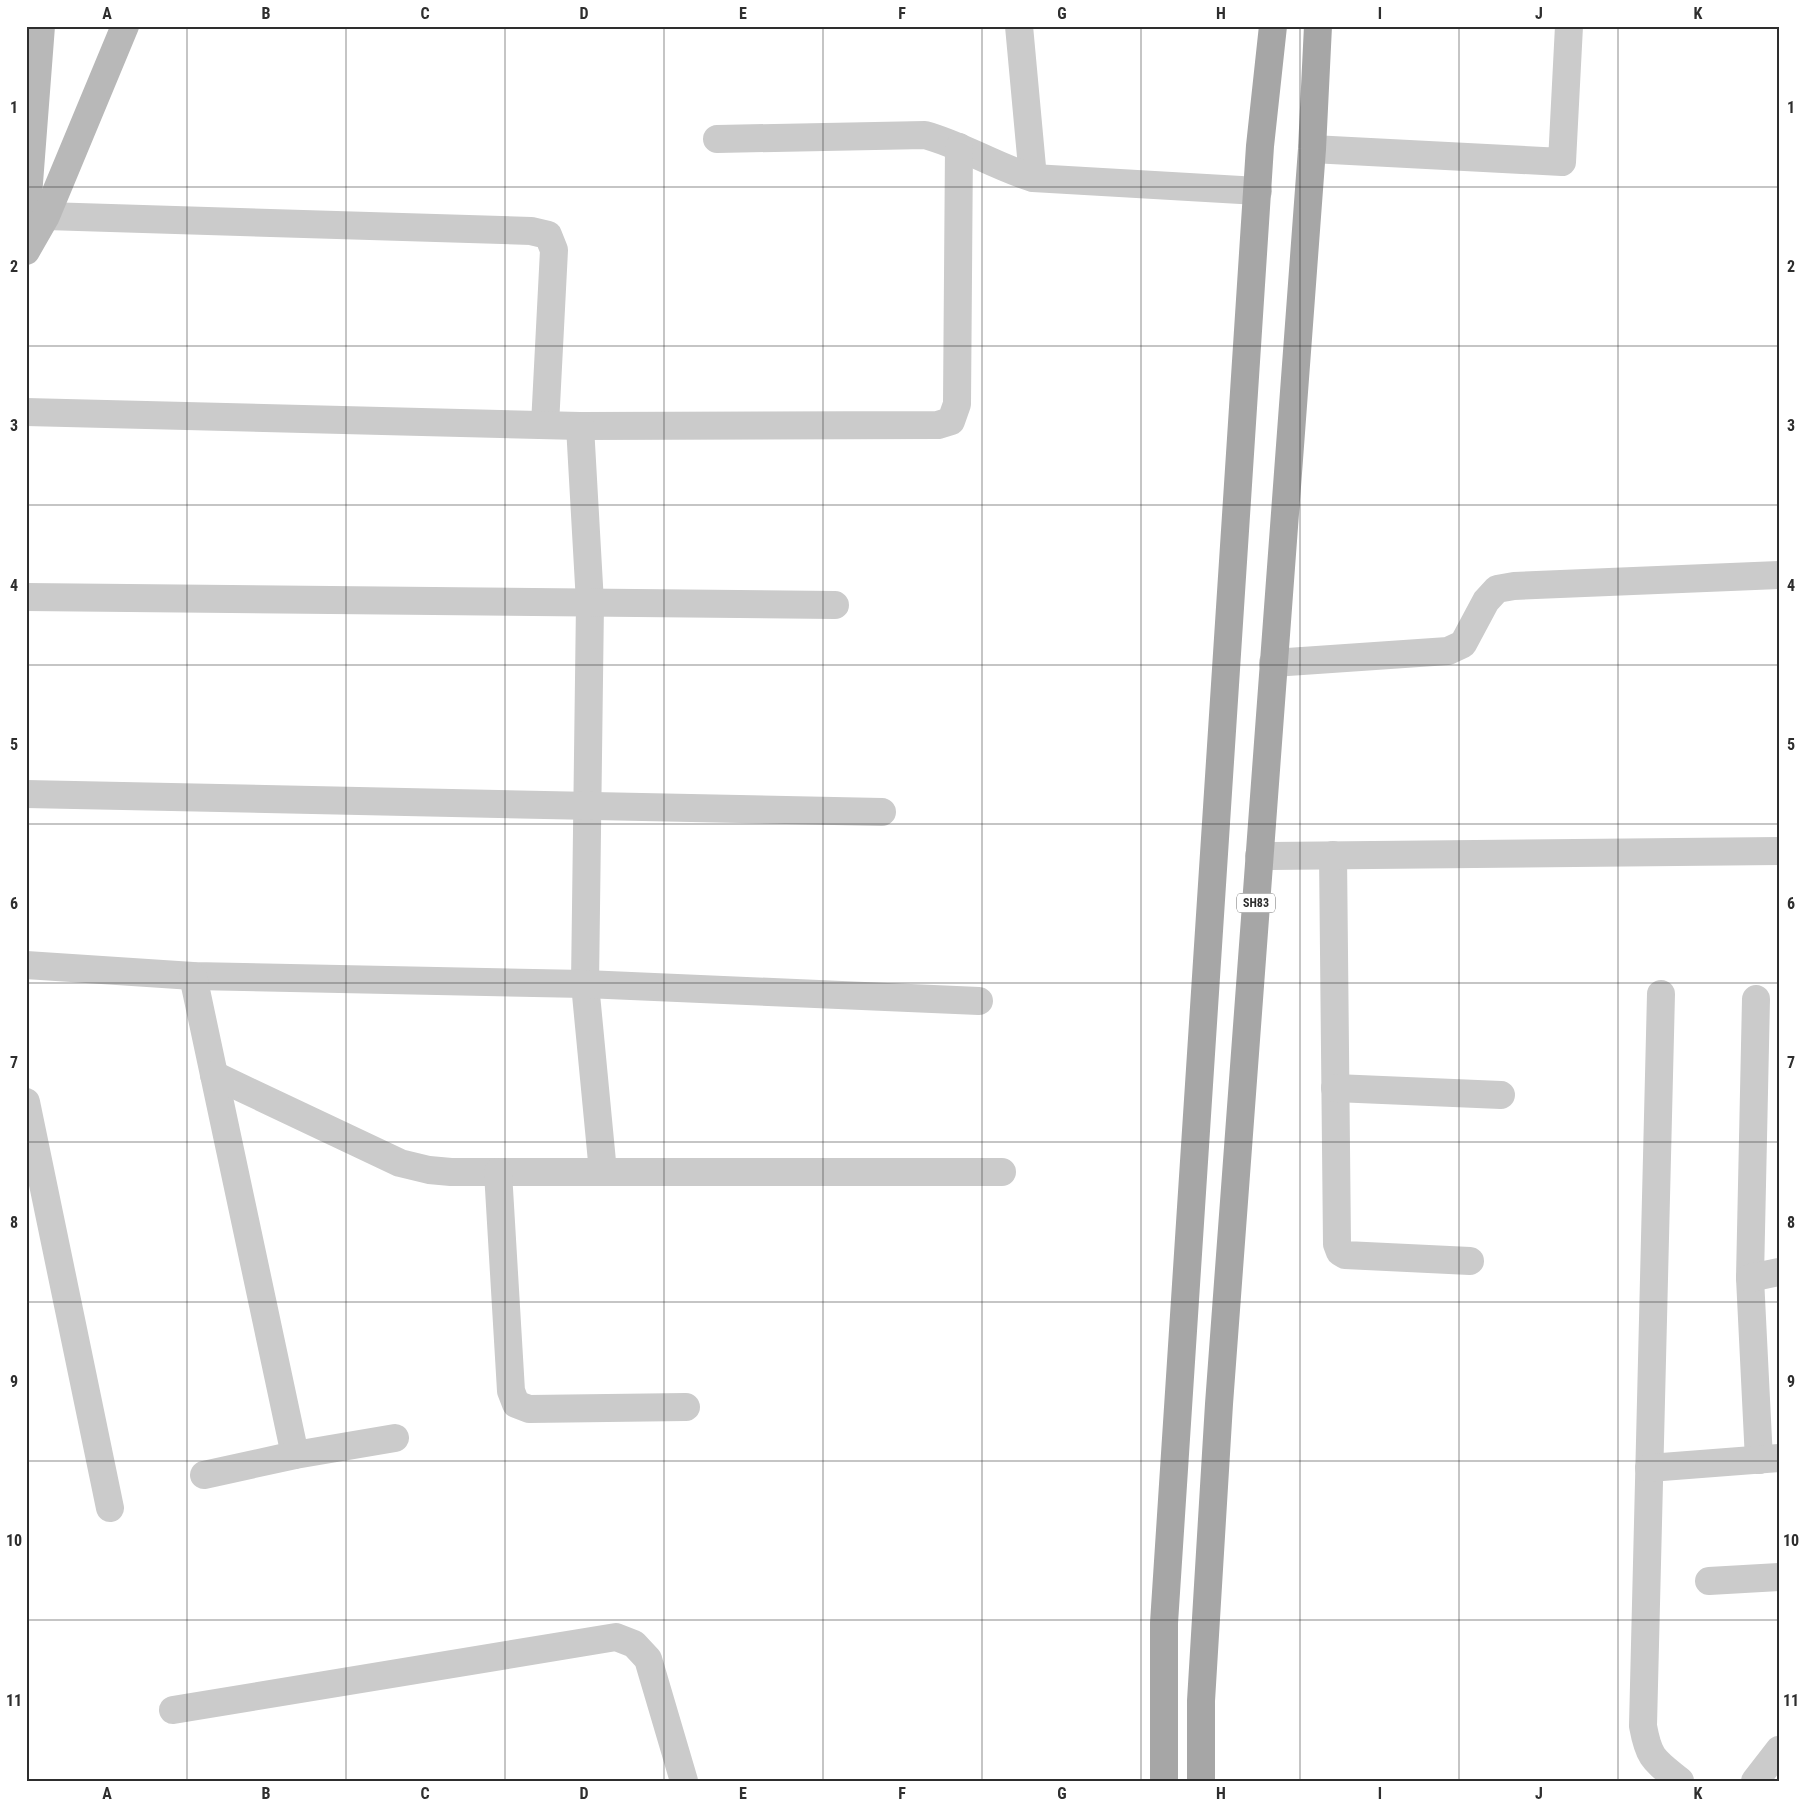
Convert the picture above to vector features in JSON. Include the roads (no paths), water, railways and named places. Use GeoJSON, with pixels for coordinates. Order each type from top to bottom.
{"type":"FeatureCollection","features":[{"type":"Feature","properties":{"kind":"main road"},"geometry":{"type":"LineString","coordinates":[[1164,1781],[1164,1623],[1260,146],[1273,26]]}},
{"type":"Feature","properties":{"kind":"main road","name":"SH83"},"geometry":{"type":"LineString","coordinates":[[1201,1781],[1201,1701],[1219,1404],[1312,148],[1318,26]]}},
{"type":"Feature","properties":{"kind":"street"},"geometry":{"type":"LineString","coordinates":[[36,219],[41,26]]}},
{"type":"Feature","properties":{"kind":"street"},"geometry":{"type":"LineString","coordinates":[[26,251],[36,219],[125,26]]}},
{"type":"Feature","properties":{"kind":"street"},"geometry":{"type":"LineString","coordinates":[[1019,26],[1033,178]]}},
{"type":"Feature","properties":{"kind":"street"},"geometry":{"type":"LineString","coordinates":[[1312,148],[1562,162],[1569,26]]}},
{"type":"Feature","properties":{"kind":"street"},"geometry":{"type":"LineString","coordinates":[[717,139],[925,135],[942,140],[1017,173],[1033,178],[1258,191]]}},
{"type":"Feature","properties":{"kind":"street"},"geometry":{"type":"LineString","coordinates":[[26,412],[580,426],[938,425],[952,421],[956,404],[959,147]]}},
{"type":"Feature","properties":{"kind":"street"},"geometry":{"type":"LineString","coordinates":[[36,219],[530,231],[548,235],[554,250],[545,424]]}},
{"type":"Feature","properties":{"kind":"street"},"geometry":{"type":"LineString","coordinates":[[580,426],[590,603],[585,984],[604,1172]]}},
{"type":"Feature","properties":{"kind":"street"},"geometry":{"type":"LineString","coordinates":[[1273,663],[1448,651],[1463,644],[1486,601],[1496,589],[1514,586],[1779,575]]}},
{"type":"Feature","properties":{"kind":"street"},"geometry":{"type":"LineString","coordinates":[[26,596],[835,605]]}},
{"type":"Feature","properties":{"kind":"street"},"geometry":{"type":"LineString","coordinates":[[26,794],[882,812]]}},
{"type":"Feature","properties":{"kind":"street"},"geometry":{"type":"LineString","coordinates":[[1259,856],[1779,851]]}},
{"type":"Feature","properties":{"kind":"street"},"geometry":{"type":"LineString","coordinates":[[1333,855],[1337,1244],[1340,1252],[1345,1255],[1470,1261]]}},
{"type":"Feature","properties":{"kind":"street"},"geometry":{"type":"LineString","coordinates":[[26,965],[193,976],[585,984],[979,1001]]}},
{"type":"Feature","properties":{"kind":"street"},"geometry":{"type":"LineString","coordinates":[[193,976],[295,1455]]}},
{"type":"Feature","properties":{"kind":"street"},"geometry":{"type":"LineString","coordinates":[[1661,994],[1644,1726],[1647,1747],[1655,1761],[1680,1781]]}},
{"type":"Feature","properties":{"kind":"street"},"geometry":{"type":"LineString","coordinates":[[1649,1468],[1769,1459],[1750,1278],[1756,1000]]}},
{"type":"Feature","properties":{"kind":"street"},"geometry":{"type":"LineString","coordinates":[[214,1075],[400,1163],[429,1170],[498,1172],[1002,1172]]}},
{"type":"Feature","properties":{"kind":"street"},"geometry":{"type":"LineString","coordinates":[[1335,1088],[1501,1095]]}},
{"type":"Feature","properties":{"kind":"street"},"geometry":{"type":"LineString","coordinates":[[26,1102],[110,1508]]}},
{"type":"Feature","properties":{"kind":"street"},"geometry":{"type":"LineString","coordinates":[[498,1172],[511,1391],[516,1404],[530,1409],[686,1406]]}},
{"type":"Feature","properties":{"kind":"street"},"geometry":{"type":"LineString","coordinates":[[1750,1278],[1779,1272]]}},
{"type":"Feature","properties":{"kind":"street"},"geometry":{"type":"LineString","coordinates":[[204,1475],[295,1455],[395,1438]]}},
{"type":"Feature","properties":{"kind":"street"},"geometry":{"type":"LineString","coordinates":[[1709,1580],[1779,1577]]}},
{"type":"Feature","properties":{"kind":"street"},"geometry":{"type":"LineString","coordinates":[[173,1710],[616,1637],[634,1644],[648,1659],[684,1781]]}},
{"type":"Feature","properties":{"kind":"street"},"geometry":{"type":"LineString","coordinates":[[1754,1781],[1779,1750]]}}]}
